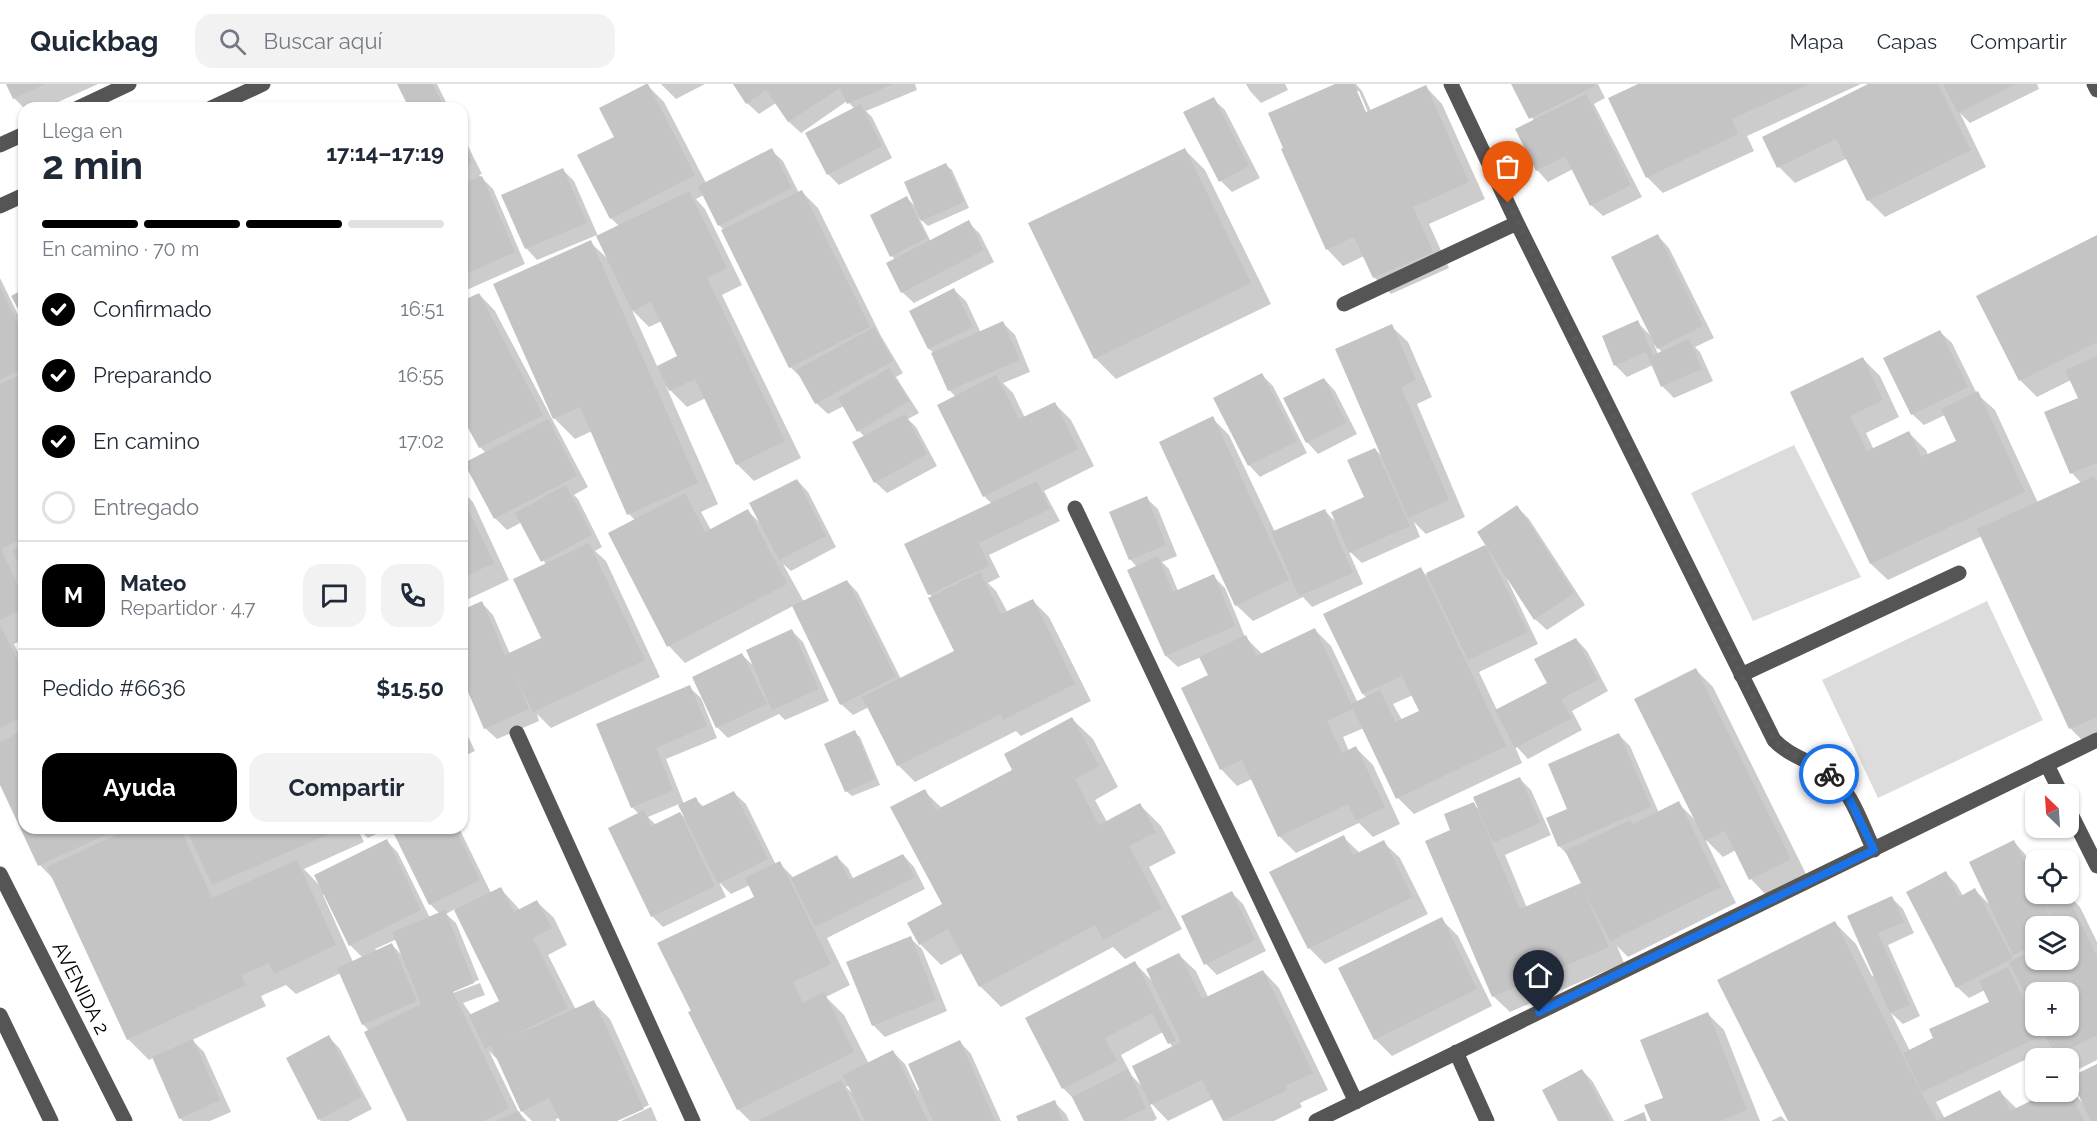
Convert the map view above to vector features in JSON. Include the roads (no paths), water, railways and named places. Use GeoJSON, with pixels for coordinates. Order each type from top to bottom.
{"type":"FeatureCollection","features":[{"type":"Feature","properties":{"kind":"street"},"geometry":{"type":"LineString","coordinates":[[91,102],[129,84]]}},
{"type":"Feature","properties":{"kind":"street"},"geometry":{"type":"LineString","coordinates":[[224,102],[263,84]]}},
{"type":"Feature","properties":{"kind":"street"},"geometry":{"type":"LineString","coordinates":[[1451,84],[1517,223],[1774,740],[1783,750],[1819,767],[1832,776],[1846,792],[1874,850]]}},
{"type":"Feature","properties":{"kind":"street"},"geometry":{"type":"LineString","coordinates":[[2094,84],[2097,90]]}},
{"type":"Feature","properties":{"kind":"street"},"geometry":{"type":"LineString","coordinates":[[0,145],[18,137]]}},
{"type":"Feature","properties":{"kind":"street"},"geometry":{"type":"LineString","coordinates":[[0,206],[18,198]]}},
{"type":"Feature","properties":{"kind":"street"},"geometry":{"type":"LineString","coordinates":[[1344,304],[1517,223]]}},
{"type":"Feature","properties":{"kind":"street"},"geometry":{"type":"LineString","coordinates":[[1075,508],[1356,1102]]}},
{"type":"Feature","properties":{"kind":"street"},"geometry":{"type":"LineString","coordinates":[[1741,675],[1959,573]]}},
{"type":"Feature","properties":{"kind":"street"},"geometry":{"type":"LineString","coordinates":[[517,734],[693,1121]]}},
{"type":"Feature","properties":{"kind":"street"},"geometry":{"type":"LineString","coordinates":[[1316,1121],[2097,740]]}},
{"type":"Feature","properties":{"kind":"street"},"geometry":{"type":"LineString","coordinates":[[2047,765],[2056,784]]}},
{"type":"Feature","properties":{"kind":"street"},"geometry":{"type":"LineString","coordinates":[[2079,830],[2097,866]]}},
{"type":"Feature","properties":{"kind":"street","name":"AVENIDA 2"},"geometry":{"type":"LineString","coordinates":[[0,874],[125,1121]]}},
{"type":"Feature","properties":{"kind":"street"},"geometry":{"type":"LineString","coordinates":[[0,1016],[51,1121]]}},
{"type":"Feature","properties":{"kind":"street"},"geometry":{"type":"LineString","coordinates":[[1456,1052],[1487,1121]]}}]}
